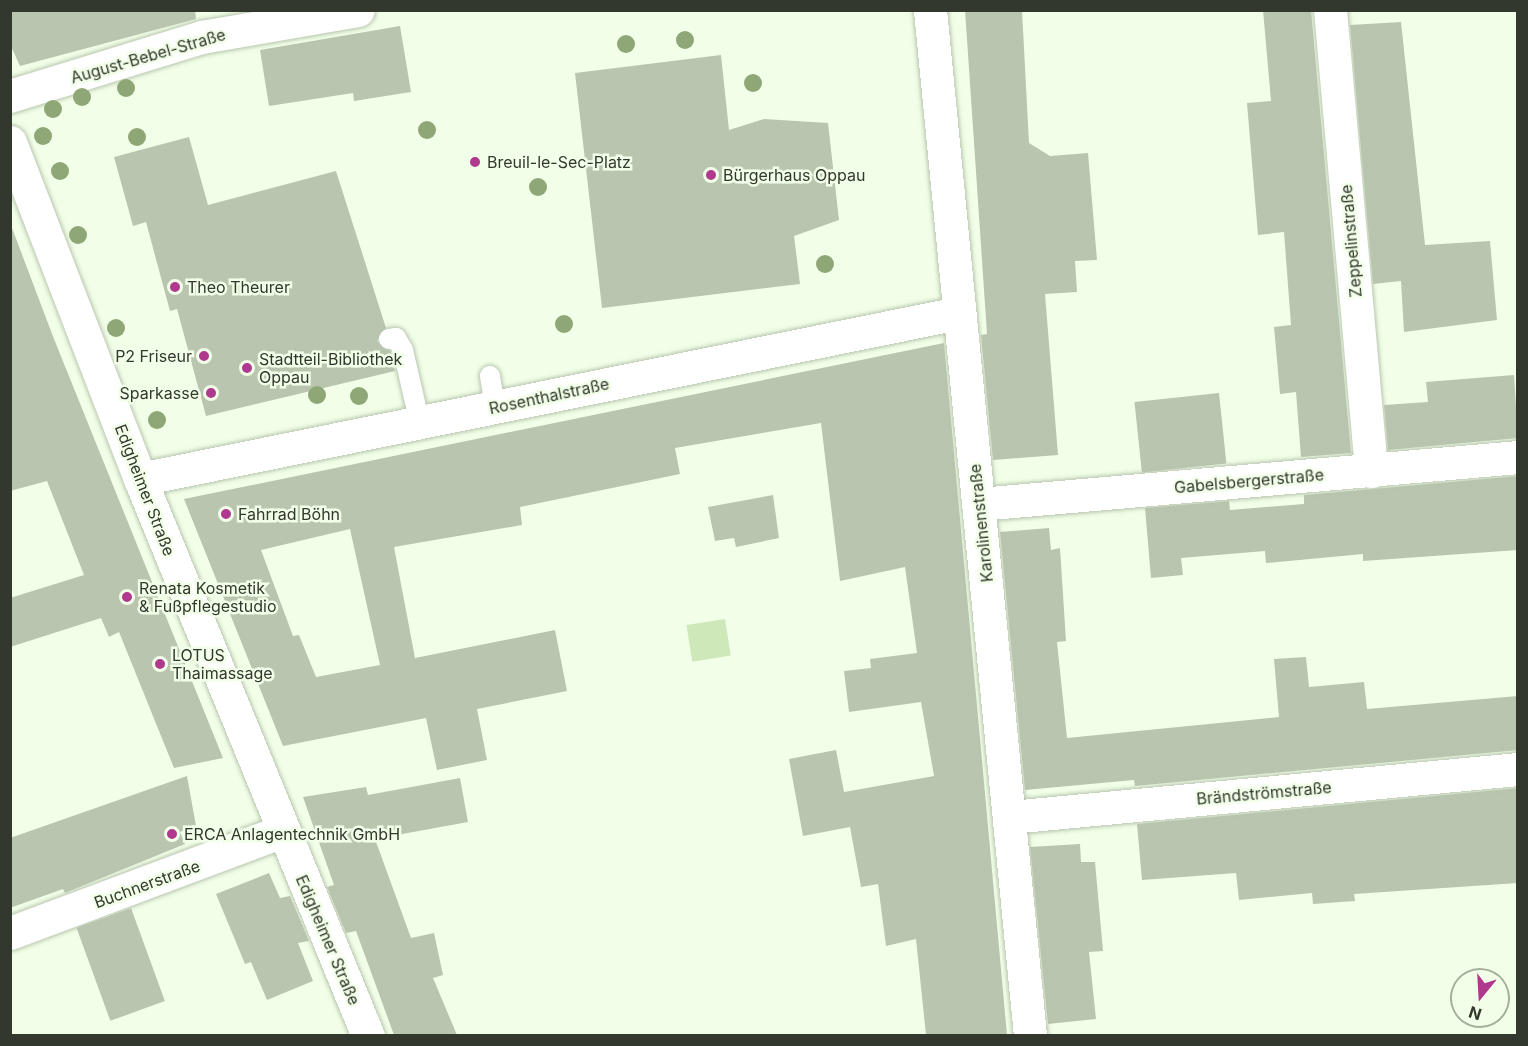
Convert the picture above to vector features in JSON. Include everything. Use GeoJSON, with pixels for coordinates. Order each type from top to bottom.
{"type":"FeatureCollection","features":[{"type":"Feature","properties":{"kind":"street","name":"August-Bebel-Straße"},"geometry":{"type":"LineString","coordinates":[[10,96],[202,37],[358,10]]}},
{"type":"Feature","properties":{"kind":"street","name":"Karolinenstraße"},"geometry":{"type":"LineString","coordinates":[[930,10],[1030,1035]]}},
{"type":"Feature","properties":{"kind":"street","name":"Zeppelinstraße"},"geometry":{"type":"LineString","coordinates":[[1330,10],[1371,471]]}},
{"type":"Feature","properties":{"kind":"street","name":"Edigheimer Straße"},"geometry":{"type":"LineString","coordinates":[[10,142],[140,479],[368,1035]]}},
{"type":"Feature","properties":{"kind":"street","name":"Rosenthalstraße"},"geometry":{"type":"LineString","coordinates":[[140,479],[958,313]]}},
{"type":"Feature","properties":{"kind":"street","name":"Gabelsbergerstraße"},"geometry":{"type":"LineString","coordinates":[[980,504],[1518,457]]}},
{"type":"Feature","properties":{"kind":"street","name":"Brändströmstraße"},"geometry":{"type":"LineString","coordinates":[[1010,817],[1518,769]]}},
{"type":"Feature","properties":{"kind":"street","name":"Buchnerstraße"},"geometry":{"type":"LineString","coordinates":[[10,933],[283,831]]}},
{"type":"Feature","properties":{"kind":"lane"},"geometry":{"type":"LineString","coordinates":[[389,339],[396,338],[403,350],[420,423]]}},
{"type":"Feature","properties":{"kind":"lane"},"geometry":{"type":"LineString","coordinates":[[490,376],[495,408]]}},
{"type":"Feature","properties":{"kind":"green space"},"geometry":{"type":"Polygon","coordinates":[[[725,619],[731,656],[692,662],[686,625],[725,619]]]}},
{"type":"Feature","properties":{"kind":"building"},"geometry":{"type":"Polygon","coordinates":[[[10,10],[195,10],[196,19],[20,66],[10,44],[10,10]]]}},
{"type":"Feature","properties":{"kind":"building"},"geometry":{"type":"Polygon","coordinates":[[[965,10],[1022,10],[1029,143],[1050,156],[1088,153],[1097,260],[1075,261],[1077,292],[1045,294],[1058,455],[993,460],[981,335],[987,334],[965,10]]]}},
{"type":"Feature","properties":{"kind":"building"},"geometry":{"type":"Polygon","coordinates":[[[1263,10],[1311,10],[1351,453],[1301,457],[1296,392],[1280,394],[1274,327],[1291,325],[1284,232],[1258,235],[1247,103],[1271,101],[1263,10]]]}},
{"type":"Feature","properties":{"kind":"building"},"geometry":{"type":"Polygon","coordinates":[[[1401,22],[1425,245],[1490,241],[1497,320],[1404,332],[1401,281],[1373,284],[1350,25],[1401,22]]]}},
{"type":"Feature","properties":{"kind":"building"},"geometry":{"type":"Polygon","coordinates":[[[400,26],[411,92],[354,101],[353,93],[269,106],[260,50],[400,26]]]}},
{"type":"Feature","properties":{"kind":"building","name":"Bürgerhaus Oppau"},"geometry":{"type":"Polygon","coordinates":[[[721,55],[729,130],[764,119],[828,123],[839,220],[794,236],[800,284],[602,308],[575,73],[721,55]]]}},
{"type":"Feature","properties":{"kind":"building"},"geometry":{"type":"Polygon","coordinates":[[[189,137],[208,205],[336,171],[386,328],[377,341],[390,351],[395,371],[206,416],[177,309],[170,311],[146,222],[133,226],[114,157],[189,137]]]}},
{"type":"Feature","properties":{"kind":"building"},"geometry":{"type":"Polygon","coordinates":[[[12,228],[54,339],[223,758],[174,768],[119,632],[109,637],[101,618],[10,647],[10,598],[84,575],[47,481],[10,491],[12,228]]]}},
{"type":"Feature","properties":{"kind":"building"},"geometry":{"type":"Polygon","coordinates":[[[944,343],[1007,1035],[926,1035],[916,939],[886,946],[878,884],[861,887],[850,827],[803,836],[789,759],[836,750],[844,792],[934,776],[921,702],[849,712],[844,671],[871,668],[870,659],[917,653],[905,567],[840,581],[821,423],[675,448],[680,474],[520,507],[522,525],[394,547],[415,658],[555,630],[567,691],[477,709],[487,760],[437,770],[426,718],[283,746],[184,499],[944,343]],[[350,529],[261,550],[293,636],[299,635],[316,677],[380,665],[350,529]]]}},
{"type":"Feature","properties":{"kind":"building"},"geometry":{"type":"Polygon","coordinates":[[[1514,375],[1518,438],[1388,450],[1384,405],[1428,402],[1426,382],[1514,375]]]}},
{"type":"Feature","properties":{"kind":"building"},"geometry":{"type":"Polygon","coordinates":[[[1219,393],[1226,464],[1142,472],[1134,402],[1219,393]]]}},
{"type":"Feature","properties":{"kind":"building"},"geometry":{"type":"Polygon","coordinates":[[[1518,476],[1518,550],[1363,561],[1363,554],[1266,563],[1265,551],[1181,558],[1183,575],[1151,578],[1145,508],[1229,501],[1230,510],[1304,504],[1304,495],[1518,476]]]}},
{"type":"Feature","properties":{"kind":"building"},"geometry":{"type":"Polygon","coordinates":[[[773,495],[779,538],[736,547],[734,538],[715,541],[708,507],[773,495]]]}},
{"type":"Feature","properties":{"kind":"building"},"geometry":{"type":"Polygon","coordinates":[[[1049,528],[1051,550],[1060,548],[1066,641],[1057,642],[1067,738],[1279,717],[1274,659],[1306,657],[1309,687],[1364,682],[1367,709],[1518,696],[1518,750],[1135,786],[1134,780],[1025,790],[1000,532],[1049,528]]]}},
{"type":"Feature","properties":{"kind":"building"},"geometry":{"type":"Polygon","coordinates":[[[187,776],[196,826],[180,832],[185,844],[65,893],[63,889],[10,908],[10,838],[187,776]]]}},
{"type":"Feature","properties":{"kind":"building"},"geometry":{"type":"Polygon","coordinates":[[[460,778],[468,822],[375,839],[411,938],[434,933],[443,975],[433,978],[457,1035],[394,1035],[356,931],[346,933],[327,887],[334,885],[303,797],[366,787],[368,795],[460,778]]]}},
{"type":"Feature","properties":{"kind":"building"},"geometry":{"type":"Polygon","coordinates":[[[1518,788],[1518,883],[1354,894],[1355,901],[1313,904],[1312,893],[1239,900],[1236,873],[1142,880],[1137,824],[1518,788]]]}},
{"type":"Feature","properties":{"kind":"building"},"geometry":{"type":"Polygon","coordinates":[[[1080,844],[1081,862],[1095,862],[1103,951],[1089,952],[1096,1019],[1048,1024],[1030,847],[1080,844]]]}},
{"type":"Feature","properties":{"kind":"building"},"geometry":{"type":"Polygon","coordinates":[[[269,873],[280,898],[290,896],[309,941],[298,943],[313,981],[267,1000],[251,962],[245,964],[216,894],[269,873]]]}},
{"type":"Feature","properties":{"kind":"building"},"geometry":{"type":"Polygon","coordinates":[[[131,908],[165,1001],[110,1021],[76,928],[131,908]]]}},
{"type":"Feature","properties":{"kind":"place","name":"Breuil-le-Sec-Platz"},"geometry":{"type":"Point","coordinates":[475,162]}},
{"type":"Feature","properties":{"kind":"place","name":"Bürgerhaus Oppau"},"geometry":{"type":"Point","coordinates":[711,175]}},
{"type":"Feature","properties":{"kind":"place","name":"Theo Theurer"},"geometry":{"type":"Point","coordinates":[175,287]}},
{"type":"Feature","properties":{"kind":"place","name":"P2 Friseur"},"geometry":{"type":"Point","coordinates":[204,356]}},
{"type":"Feature","properties":{"kind":"place","name":"Stadtteil-Bibliothek Oppau"},"geometry":{"type":"Point","coordinates":[247,368]}},
{"type":"Feature","properties":{"kind":"place","name":"Sparkasse"},"geometry":{"type":"Point","coordinates":[211,393]}},
{"type":"Feature","properties":{"kind":"place","name":"Fahrrad Böhn"},"geometry":{"type":"Point","coordinates":[226,514]}},
{"type":"Feature","properties":{"kind":"place","name":"Renata Kosmetik & Fußpflegestudio"},"geometry":{"type":"Point","coordinates":[127,597]}},
{"type":"Feature","properties":{"kind":"place","name":"LOTUS Thaimassage"},"geometry":{"type":"Point","coordinates":[160,664]}},
{"type":"Feature","properties":{"kind":"place","name":"ERCA Anlagentechnik GmbH"},"geometry":{"type":"Point","coordinates":[172,834]}}]}
